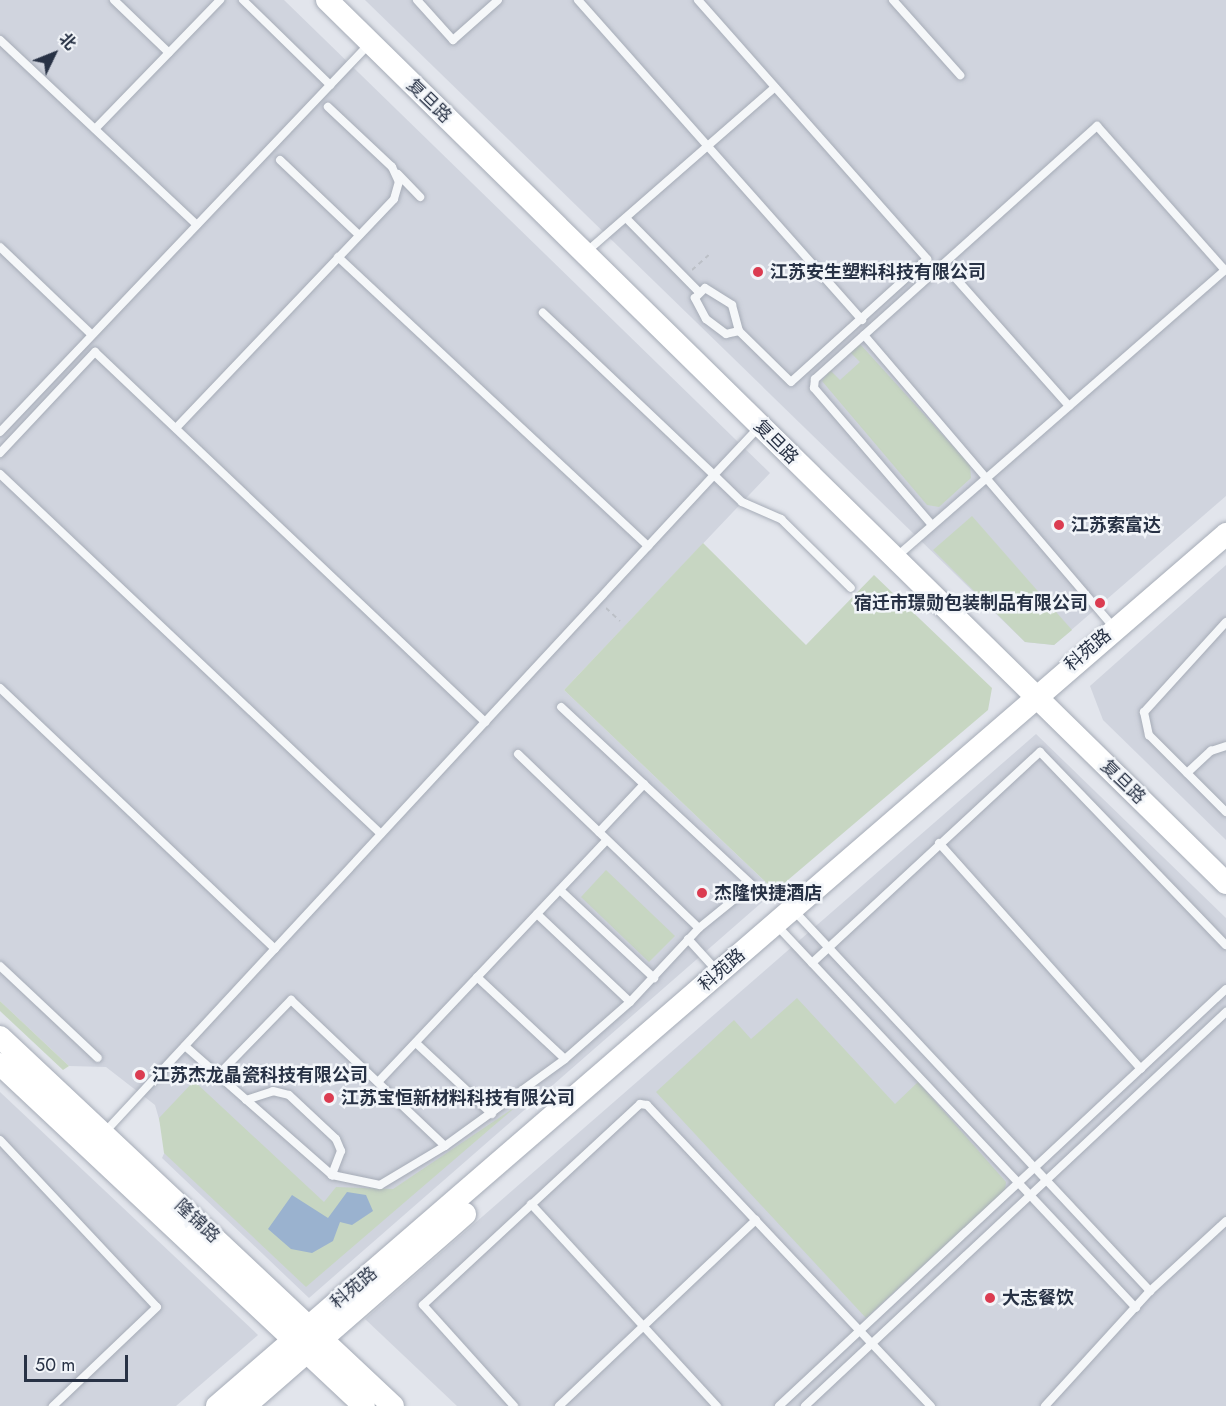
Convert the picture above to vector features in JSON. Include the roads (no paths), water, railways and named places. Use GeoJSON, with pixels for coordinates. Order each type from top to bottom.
{"type":"FeatureCollection","features":[{"type":"Feature","properties":{"kind":"street","name":"复旦路"},"geometry":{"type":"LineString","coordinates":[[327,0],[1226,883]]}},
{"type":"Feature","properties":{"kind":"street","name":"科苑路"},"geometry":{"type":"LineString","coordinates":[[244,1406],[308,1339],[719,973],[1118,631],[1226,534]]}},
{"type":"Feature","properties":{"kind":"street","name":"科苑路"},"geometry":{"type":"LineString","coordinates":[[1118,631],[1226,545]]}},
{"type":"Feature","properties":{"kind":"street","name":"科苑路"},"geometry":{"type":"LineString","coordinates":[[217,1406],[308,1339],[782,932],[1038,699]]}},
{"type":"Feature","properties":{"kind":"street","name":"隆锦路"},"geometry":{"type":"LineString","coordinates":[[0,1037],[97,1141],[308,1339],[393,1406]]}},
{"type":"Feature","properties":{"kind":"street","name":"隆锦路"},"geometry":{"type":"LineString","coordinates":[[0,1064],[97,1141]]}},
{"type":"Feature","properties":{"kind":"street","name":"隆锦路"},"geometry":{"type":"LineString","coordinates":[[308,1339],[364,1406]]}},
{"type":"Feature","properties":{"kind":"lane"},"geometry":{"type":"LineString","coordinates":[[114,0],[169,53]]}},
{"type":"Feature","properties":{"kind":"lane"},"geometry":{"type":"LineString","coordinates":[[95,129],[220,0]]}},
{"type":"Feature","properties":{"kind":"lane"},"geometry":{"type":"LineString","coordinates":[[243,0],[330,85]]}},
{"type":"Feature","properties":{"kind":"lane"},"geometry":{"type":"LineString","coordinates":[[417,0],[453,40],[498,0]]}},
{"type":"Feature","properties":{"kind":"lane"},"geometry":{"type":"LineString","coordinates":[[578,0],[862,320]]}},
{"type":"Feature","properties":{"kind":"lane"},"geometry":{"type":"LineString","coordinates":[[626,218],[698,291],[714,291],[732,305],[739,331],[791,382],[925,264],[926,255],[698,0]]}},
{"type":"Feature","properties":{"kind":"lane"},"geometry":{"type":"LineString","coordinates":[[892,0],[960,75]]}},
{"type":"Feature","properties":{"kind":"lane"},"geometry":{"type":"LineString","coordinates":[[0,40],[197,225]]}},
{"type":"Feature","properties":{"kind":"lane"},"geometry":{"type":"LineString","coordinates":[[0,432],[370,43]]}},
{"type":"Feature","properties":{"kind":"lane"},"geometry":{"type":"LineString","coordinates":[[585,254],[775,87]]}},
{"type":"Feature","properties":{"kind":"lane"},"geometry":{"type":"LineString","coordinates":[[328,106],[420,197]]}},
{"type":"Feature","properties":{"kind":"lane"},"geometry":{"type":"LineString","coordinates":[[894,558],[932,525],[986,478],[1069,406],[1226,269],[1098,126],[815,379],[814,388],[932,525]]}},
{"type":"Feature","properties":{"kind":"lane"},"geometry":{"type":"LineString","coordinates":[[280,160],[359,235]]}},
{"type":"Feature","properties":{"kind":"lane"},"geometry":{"type":"LineString","coordinates":[[176,428],[394,199],[399,182],[392,167]]}},
{"type":"Feature","properties":{"kind":"lane"},"geometry":{"type":"LineString","coordinates":[[0,247],[92,335]]}},
{"type":"Feature","properties":{"kind":"lane"},"geometry":{"type":"LineString","coordinates":[[338,257],[648,546]]}},
{"type":"Feature","properties":{"kind":"lane"},"geometry":{"type":"LineString","coordinates":[[943,264],[1069,406]]}},
{"type":"Feature","properties":{"kind":"lane"},"geometry":{"type":"LineString","coordinates":[[698,291],[697,306],[706,320],[726,334],[739,331]]}},
{"type":"Feature","properties":{"kind":"lane"},"geometry":{"type":"LineString","coordinates":[[543,313],[742,502],[781,519],[851,588]]}},
{"type":"Feature","properties":{"kind":"lane"},"geometry":{"type":"LineString","coordinates":[[864,335],[1118,631]]}},
{"type":"Feature","properties":{"kind":"lane"},"geometry":{"type":"LineString","coordinates":[[0,453],[95,352],[485,722]]}},
{"type":"Feature","properties":{"kind":"lane"},"geometry":{"type":"LineString","coordinates":[[97,1141],[760,426]]}},
{"type":"Feature","properties":{"kind":"lane"},"geometry":{"type":"LineString","coordinates":[[0,474],[381,834]]}},
{"type":"Feature","properties":{"kind":"lane"},"geometry":{"type":"LineString","coordinates":[[1226,622],[1144,712],[1149,735],[1226,812]]}},
{"type":"Feature","properties":{"kind":"lane"},"geometry":{"type":"LineString","coordinates":[[0,688],[274,949]]}},
{"type":"Feature","properties":{"kind":"lane"},"geometry":{"type":"LineString","coordinates":[[185,1046],[332,1175],[380,1185],[445,1146],[492,1114],[565,1059],[630,1002],[699,928],[752,885],[561,707]]}},
{"type":"Feature","properties":{"kind":"lane"},"geometry":{"type":"LineString","coordinates":[[1187,773],[1211,751],[1226,746]]}},
{"type":"Feature","properties":{"kind":"lane"},"geometry":{"type":"LineString","coordinates":[[812,963],[939,843],[1040,752],[1226,945]]}},
{"type":"Feature","properties":{"kind":"lane"},"geometry":{"type":"LineString","coordinates":[[518,754],[699,928]]}},
{"type":"Feature","properties":{"kind":"lane"},"geometry":{"type":"LineString","coordinates":[[599,832],[644,784]]}},
{"type":"Feature","properties":{"kind":"lane"},"geometry":{"type":"LineString","coordinates":[[378,1082],[607,840]]}},
{"type":"Feature","properties":{"kind":"lane"},"geometry":{"type":"LineString","coordinates":[[939,843],[1141,1069]]}},
{"type":"Feature","properties":{"kind":"lane"},"geometry":{"type":"LineString","coordinates":[[561,890],[654,978]]}},
{"type":"Feature","properties":{"kind":"lane"},"geometry":{"type":"LineString","coordinates":[[537,914],[630,1002]]}},
{"type":"Feature","properties":{"kind":"lane"},"geometry":{"type":"LineString","coordinates":[[799,916],[1150,1291]]}},
{"type":"Feature","properties":{"kind":"lane"},"geometry":{"type":"LineString","coordinates":[[782,932],[1136,1308]]}},
{"type":"Feature","properties":{"kind":"lane"},"geometry":{"type":"LineString","coordinates":[[688,939],[719,973]]}},
{"type":"Feature","properties":{"kind":"lane"},"geometry":{"type":"LineString","coordinates":[[0,966],[98,1058]]}},
{"type":"Feature","properties":{"kind":"lane"},"geometry":{"type":"LineString","coordinates":[[477,977],[565,1059]]}},
{"type":"Feature","properties":{"kind":"lane"},"geometry":{"type":"LineString","coordinates":[[779,1406],[1226,989]]}},
{"type":"Feature","properties":{"kind":"lane"},"geometry":{"type":"LineString","coordinates":[[218,1075],[291,1000],[445,1146]]}},
{"type":"Feature","properties":{"kind":"lane"},"geometry":{"type":"LineString","coordinates":[[805,1406],[1226,1012]]}},
{"type":"Feature","properties":{"kind":"lane"},"geometry":{"type":"LineString","coordinates":[[416,1042],[492,1114]]}},
{"type":"Feature","properties":{"kind":"lane"},"geometry":{"type":"LineString","coordinates":[[246,1100],[273,1091],[289,1095],[336,1139],[341,1151],[332,1175]]}},
{"type":"Feature","properties":{"kind":"lane"},"geometry":{"type":"LineString","coordinates":[[514,1406],[423,1305],[640,1104],[647,1105],[931,1406]]}},
{"type":"Feature","properties":{"kind":"lane"},"geometry":{"type":"LineString","coordinates":[[0,1140],[157,1307],[53,1406]]}},
{"type":"Feature","properties":{"kind":"lane"},"geometry":{"type":"LineString","coordinates":[[531,1204],[717,1406]]}},
{"type":"Feature","properties":{"kind":"lane"},"geometry":{"type":"LineString","coordinates":[[559,1406],[756,1220]]}},
{"type":"Feature","properties":{"kind":"lane"},"geometry":{"type":"LineString","coordinates":[[1045,1406],[1150,1291],[1226,1221]]}},
{"type":"Feature","properties":{"kind":"water"},"geometry":{"type":"Polygon","coordinates":[[[347,1192],[366,1195],[373,1211],[352,1225],[340,1222],[333,1241],[312,1253],[291,1249],[268,1229],[292,1195],[328,1218],[347,1192]]]}},
{"type":"Feature","properties":{"kind":"place","name":"江苏安生塑料科技有限公司"},"geometry":{"type":"Point","coordinates":[758,272]}},
{"type":"Feature","properties":{"kind":"place","name":"江苏索富达"},"geometry":{"type":"Point","coordinates":[1059,525]}},
{"type":"Feature","properties":{"kind":"place","name":"宿迁市璟勋包装制品有限公司"},"geometry":{"type":"Point","coordinates":[1100,603]}},
{"type":"Feature","properties":{"kind":"place","name":"杰隆快捷酒店"},"geometry":{"type":"Point","coordinates":[702,893]}},
{"type":"Feature","properties":{"kind":"place","name":"江苏杰龙晶瓷科技有限公司"},"geometry":{"type":"Point","coordinates":[140,1075]}},
{"type":"Feature","properties":{"kind":"place","name":"江苏宝恒新材料科技有限公司"},"geometry":{"type":"Point","coordinates":[329,1098]}},
{"type":"Feature","properties":{"kind":"place","name":"大志餐饮"},"geometry":{"type":"Point","coordinates":[990,1298]}}]}
